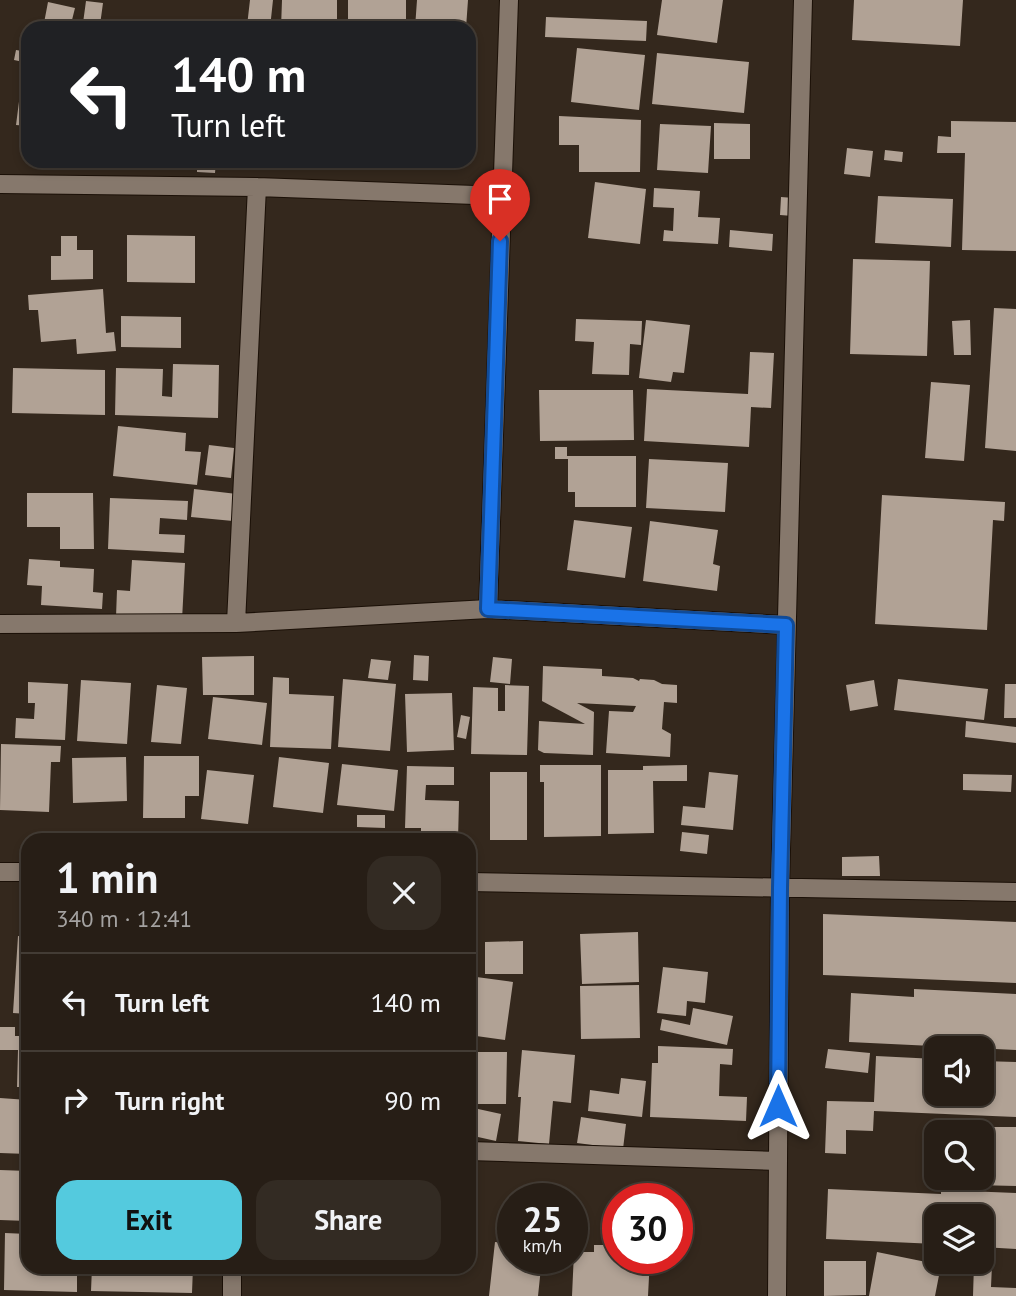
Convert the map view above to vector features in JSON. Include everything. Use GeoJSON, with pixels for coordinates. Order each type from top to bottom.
{"type":"FeatureCollection","features":[{"type":"Feature","properties":{"kind":"street"},"geometry":{"type":"LineString","coordinates":[[488,609],[509,0]]}},
{"type":"Feature","properties":{"kind":"street"},"geometry":{"type":"LineString","coordinates":[[777,1296],[780,888],[803,0]]}},
{"type":"Feature","properties":{"kind":"street"},"geometry":{"type":"LineString","coordinates":[[0,184],[257,187],[502,196]]}},
{"type":"Feature","properties":{"kind":"street"},"geometry":{"type":"LineString","coordinates":[[236,624],[257,187]]}},
{"type":"Feature","properties":{"kind":"street"},"geometry":{"type":"LineString","coordinates":[[0,624],[236,624],[488,609],[786,625]]}},
{"type":"Feature","properties":{"kind":"street"},"geometry":{"type":"LineString","coordinates":[[0,872],[21,872]]}},
{"type":"Feature","properties":{"kind":"street"},"geometry":{"type":"LineString","coordinates":[[476,881],[1016,892]]}},
{"type":"Feature","properties":{"kind":"street"},"geometry":{"type":"LineString","coordinates":[[476,1151],[778,1161]]}},
{"type":"Feature","properties":{"kind":"street"},"geometry":{"type":"LineString","coordinates":[[232,1274],[232,1296]]}},
{"type":"Feature","properties":{"kind":"building"},"geometry":{"type":"Polygon","coordinates":[[[250,0],[273,0],[271,21],[248,21],[250,0]]]}},
{"type":"Feature","properties":{"kind":"building"},"geometry":{"type":"Polygon","coordinates":[[[282,0],[337,0],[337,21],[281,21],[282,0]]]}},
{"type":"Feature","properties":{"kind":"building"},"geometry":{"type":"Polygon","coordinates":[[[348,0],[406,0],[406,21],[348,21],[348,0]]]}},
{"type":"Feature","properties":{"kind":"building"},"geometry":{"type":"Polygon","coordinates":[[[417,0],[468,0],[466,21],[416,21],[417,0]]]}},
{"type":"Feature","properties":{"kind":"building"},"geometry":{"type":"Polygon","coordinates":[[[662,0],[723,0],[717,43],[657,35],[662,0]]]}},
{"type":"Feature","properties":{"kind":"building"},"geometry":{"type":"Polygon","coordinates":[[[854,0],[963,0],[960,46],[852,40],[854,0]]]}},
{"type":"Feature","properties":{"kind":"building"},"geometry":{"type":"Polygon","coordinates":[[[86,1],[103,3],[101,21],[83,21],[86,1]]]}},
{"type":"Feature","properties":{"kind":"building"},"geometry":{"type":"Polygon","coordinates":[[[48,2],[75,8],[72,21],[44,21],[48,2]]]}},
{"type":"Feature","properties":{"kind":"building"},"geometry":{"type":"Polygon","coordinates":[[[546,17],[647,21],[646,41],[545,37],[546,17]]]}},
{"type":"Feature","properties":{"kind":"building"},"geometry":{"type":"Polygon","coordinates":[[[577,48],[645,55],[639,110],[571,102],[577,48]]]}},
{"type":"Feature","properties":{"kind":"building"},"geometry":{"type":"Polygon","coordinates":[[[16,50],[21,51],[21,62],[14,60],[16,50]]]}},
{"type":"Feature","properties":{"kind":"building"},"geometry":{"type":"Polygon","coordinates":[[[657,53],[749,62],[744,113],[652,104],[657,53]]]}},
{"type":"Feature","properties":{"kind":"building"},"geometry":{"type":"Polygon","coordinates":[[[21,86],[21,125],[16,125],[21,86]]]}},
{"type":"Feature","properties":{"kind":"building"},"geometry":{"type":"Polygon","coordinates":[[[559,116],[641,120],[640,172],[579,172],[579,145],[559,145],[559,116]]]}},
{"type":"Feature","properties":{"kind":"building"},"geometry":{"type":"Polygon","coordinates":[[[951,121],[1016,122],[1016,251],[962,250],[965,153],[937,153],[938,136],[951,137],[951,121]]]}},
{"type":"Feature","properties":{"kind":"building"},"geometry":{"type":"Polygon","coordinates":[[[714,123],[750,124],[750,159],[714,159],[714,123]]]}},
{"type":"Feature","properties":{"kind":"building"},"geometry":{"type":"Polygon","coordinates":[[[660,124],[711,126],[708,173],[657,170],[660,124]]]}},
{"type":"Feature","properties":{"kind":"building"},"geometry":{"type":"Polygon","coordinates":[[[847,148],[873,151],[870,177],[844,174],[847,148]]]}},
{"type":"Feature","properties":{"kind":"building"},"geometry":{"type":"Polygon","coordinates":[[[885,150],[903,152],[902,162],[884,160],[885,150]]]}},
{"type":"Feature","properties":{"kind":"building"},"geometry":{"type":"Polygon","coordinates":[[[197,168],[215,168],[215,173],[197,172],[197,168]]]}},
{"type":"Feature","properties":{"kind":"building"},"geometry":{"type":"Polygon","coordinates":[[[595,182],[646,189],[640,244],[588,238],[595,182]]]}},
{"type":"Feature","properties":{"kind":"building"},"geometry":{"type":"Polygon","coordinates":[[[654,188],[700,191],[698,217],[720,218],[718,244],[663,241],[664,230],[673,231],[674,208],[653,207],[654,188]]]}},
{"type":"Feature","properties":{"kind":"building"},"geometry":{"type":"Polygon","coordinates":[[[878,196],[953,199],[951,247],[875,243],[878,196]]]}},
{"type":"Feature","properties":{"kind":"building"},"geometry":{"type":"Polygon","coordinates":[[[781,197],[794,198],[793,216],[780,215],[781,197]]]}},
{"type":"Feature","properties":{"kind":"building"},"geometry":{"type":"Polygon","coordinates":[[[730,230],[773,234],[772,251],[729,247],[730,230]]]}},
{"type":"Feature","properties":{"kind":"building"},"geometry":{"type":"Polygon","coordinates":[[[127,235],[195,236],[195,283],[127,282],[127,235]]]}},
{"type":"Feature","properties":{"kind":"building"},"geometry":{"type":"Polygon","coordinates":[[[61,236],[77,236],[77,250],[93,250],[93,279],[51,280],[51,256],[61,256],[61,236]]]}},
{"type":"Feature","properties":{"kind":"building"},"geometry":{"type":"Polygon","coordinates":[[[853,259],[930,261],[927,356],[850,354],[853,259]]]}},
{"type":"Feature","properties":{"kind":"building"},"geometry":{"type":"Polygon","coordinates":[[[103,289],[106,333],[114,332],[116,351],[77,354],[76,339],[41,342],[38,310],[29,310],[28,295],[103,289]]]}},
{"type":"Feature","properties":{"kind":"building"},"geometry":{"type":"Polygon","coordinates":[[[994,308],[1016,309],[1016,451],[985,448],[994,308]]]}},
{"type":"Feature","properties":{"kind":"building"},"geometry":{"type":"Polygon","coordinates":[[[121,316],[181,317],[181,348],[121,347],[121,316]]]}},
{"type":"Feature","properties":{"kind":"building"},"geometry":{"type":"Polygon","coordinates":[[[576,319],[642,321],[641,345],[630,344],[629,375],[592,374],[594,342],[575,341],[576,319]]]}},
{"type":"Feature","properties":{"kind":"building"},"geometry":{"type":"Polygon","coordinates":[[[646,320],[690,325],[684,373],[673,372],[671,382],[639,378],[646,320]]]}},
{"type":"Feature","properties":{"kind":"building"},"geometry":{"type":"Polygon","coordinates":[[[970,320],[971,355],[954,355],[952,321],[970,320]]]}},
{"type":"Feature","properties":{"kind":"building"},"geometry":{"type":"Polygon","coordinates":[[[750,352],[774,353],[771,408],[751,407],[749,447],[644,441],[647,389],[748,394],[750,352]]]}},
{"type":"Feature","properties":{"kind":"building"},"geometry":{"type":"Polygon","coordinates":[[[173,364],[219,365],[218,418],[115,415],[116,368],[163,369],[162,396],[172,397],[173,364]]]}},
{"type":"Feature","properties":{"kind":"building"},"geometry":{"type":"Polygon","coordinates":[[[13,368],[105,370],[105,415],[12,413],[13,368]]]}},
{"type":"Feature","properties":{"kind":"building"},"geometry":{"type":"Polygon","coordinates":[[[931,382],[970,385],[964,461],[925,458],[931,382]]]}},
{"type":"Feature","properties":{"kind":"building"},"geometry":{"type":"Polygon","coordinates":[[[539,390],[633,390],[634,440],[540,441],[539,390]]]}},
{"type":"Feature","properties":{"kind":"building"},"geometry":{"type":"Polygon","coordinates":[[[118,426],[186,433],[185,451],[201,452],[197,485],[113,476],[118,426]]]}},
{"type":"Feature","properties":{"kind":"building"},"geometry":{"type":"Polygon","coordinates":[[[209,445],[234,448],[231,478],[205,475],[209,445]]]}},
{"type":"Feature","properties":{"kind":"building"},"geometry":{"type":"Polygon","coordinates":[[[555,447],[567,447],[567,456],[636,456],[636,507],[575,507],[575,492],[568,492],[568,459],[555,459],[555,447]]]}},
{"type":"Feature","properties":{"kind":"building"},"geometry":{"type":"Polygon","coordinates":[[[649,459],[728,463],[725,512],[646,508],[649,459]]]}},
{"type":"Feature","properties":{"kind":"building"},"geometry":{"type":"Polygon","coordinates":[[[194,489],[237,494],[233,521],[191,517],[194,489]]]}},
{"type":"Feature","properties":{"kind":"building"},"geometry":{"type":"Polygon","coordinates":[[[27,493],[93,493],[94,549],[60,549],[60,527],[27,527],[27,493]]]}},
{"type":"Feature","properties":{"kind":"building"},"geometry":{"type":"Polygon","coordinates":[[[882,495],[1005,502],[1004,521],[993,520],[987,630],[875,624],[882,495]]]}},
{"type":"Feature","properties":{"kind":"building"},"geometry":{"type":"Polygon","coordinates":[[[110,498],[188,501],[187,520],[160,518],[159,534],[185,535],[184,553],[108,549],[110,498]]]}},
{"type":"Feature","properties":{"kind":"building"},"geometry":{"type":"Polygon","coordinates":[[[574,520],[632,527],[625,578],[567,570],[574,520]]]}},
{"type":"Feature","properties":{"kind":"building"},"geometry":{"type":"Polygon","coordinates":[[[650,521],[718,530],[713,564],[720,566],[717,591],[643,581],[650,521]]]}},
{"type":"Feature","properties":{"kind":"building"},"geometry":{"type":"Polygon","coordinates":[[[29,559],[60,561],[60,567],[94,569],[93,592],[103,593],[102,609],[41,605],[42,586],[27,585],[29,559]]]}},
{"type":"Feature","properties":{"kind":"building"},"geometry":{"type":"Polygon","coordinates":[[[132,560],[185,563],[182,620],[116,617],[117,590],[130,591],[132,560]]]}},
{"type":"Feature","properties":{"kind":"building"},"geometry":{"type":"Polygon","coordinates":[[[414,655],[429,656],[428,681],[413,680],[414,655]]]}},
{"type":"Feature","properties":{"kind":"building"},"geometry":{"type":"Polygon","coordinates":[[[254,656],[254,695],[203,695],[202,657],[254,656]]]}},
{"type":"Feature","properties":{"kind":"building"},"geometry":{"type":"Polygon","coordinates":[[[493,657],[512,659],[510,684],[490,682],[493,657]]]}},
{"type":"Feature","properties":{"kind":"building"},"geometry":{"type":"Polygon","coordinates":[[[371,659],[391,661],[388,680],[368,678],[371,659]]]}},
{"type":"Feature","properties":{"kind":"building"},"geometry":{"type":"Polygon","coordinates":[[[543,666],[602,669],[602,676],[633,678],[639,681],[654,680],[662,684],[677,685],[677,703],[664,702],[662,729],[671,734],[670,757],[606,753],[609,711],[633,712],[636,706],[577,703],[594,712],[593,755],[544,753],[538,750],[539,721],[585,724],[542,701],[543,666]]]}},
{"type":"Feature","properties":{"kind":"building"},"geometry":{"type":"Polygon","coordinates":[[[273,677],[289,678],[289,694],[334,696],[331,749],[270,747],[273,677]]]}},
{"type":"Feature","properties":{"kind":"building"},"geometry":{"type":"Polygon","coordinates":[[[343,679],[396,684],[390,751],[338,747],[343,679]]]}},
{"type":"Feature","properties":{"kind":"building"},"geometry":{"type":"Polygon","coordinates":[[[898,679],[988,689],[984,720],[894,710],[898,679]]]}},
{"type":"Feature","properties":{"kind":"building"},"geometry":{"type":"Polygon","coordinates":[[[81,680],[131,683],[127,744],[77,741],[81,680]]]}},
{"type":"Feature","properties":{"kind":"building"},"geometry":{"type":"Polygon","coordinates":[[[874,680],[878,706],[850,711],[846,685],[874,680]]]}},
{"type":"Feature","properties":{"kind":"building"},"geometry":{"type":"Polygon","coordinates":[[[28,682],[68,684],[65,740],[15,738],[16,718],[34,719],[35,703],[28,703],[28,682]]]}},
{"type":"Feature","properties":{"kind":"building"},"geometry":{"type":"Polygon","coordinates":[[[1005,684],[1016,684],[1016,718],[1004,718],[1005,684]]]}},
{"type":"Feature","properties":{"kind":"building"},"geometry":{"type":"Polygon","coordinates":[[[157,685],[187,688],[181,744],[151,742],[157,685]]]}},
{"type":"Feature","properties":{"kind":"building"},"geometry":{"type":"Polygon","coordinates":[[[505,685],[529,686],[527,755],[471,754],[473,687],[498,688],[498,711],[505,711],[505,685]]]}},
{"type":"Feature","properties":{"kind":"building"},"geometry":{"type":"Polygon","coordinates":[[[452,693],[454,750],[407,752],[405,694],[452,693]]]}},
{"type":"Feature","properties":{"kind":"building"},"geometry":{"type":"Polygon","coordinates":[[[213,697],[267,703],[262,745],[208,739],[213,697]]]}},
{"type":"Feature","properties":{"kind":"building"},"geometry":{"type":"Polygon","coordinates":[[[461,715],[470,717],[466,739],[457,737],[461,715]]]}},
{"type":"Feature","properties":{"kind":"building"},"geometry":{"type":"Polygon","coordinates":[[[966,721],[1016,727],[1016,743],[965,737],[966,721]]]}},
{"type":"Feature","properties":{"kind":"building"},"geometry":{"type":"Polygon","coordinates":[[[1,744],[61,746],[60,762],[51,762],[49,812],[0,810],[1,744]]]}},
{"type":"Feature","properties":{"kind":"building"},"geometry":{"type":"Polygon","coordinates":[[[144,756],[199,756],[199,796],[185,796],[185,818],[143,818],[144,756]]]}},
{"type":"Feature","properties":{"kind":"building"},"geometry":{"type":"Polygon","coordinates":[[[126,757],[127,801],[73,803],[72,758],[126,757]]]}},
{"type":"Feature","properties":{"kind":"building"},"geometry":{"type":"Polygon","coordinates":[[[279,757],[329,763],[323,813],[273,807],[279,757]]]}},
{"type":"Feature","properties":{"kind":"building"},"geometry":{"type":"Polygon","coordinates":[[[342,764],[398,770],[394,811],[337,805],[342,764]]]}},
{"type":"Feature","properties":{"kind":"building"},"geometry":{"type":"Polygon","coordinates":[[[540,765],[601,765],[601,836],[544,837],[544,782],[540,782],[540,765]]]}},
{"type":"Feature","properties":{"kind":"building"},"geometry":{"type":"Polygon","coordinates":[[[687,765],[687,781],[653,781],[654,833],[608,834],[608,770],[643,770],[643,766],[687,765]]]}},
{"type":"Feature","properties":{"kind":"building"},"geometry":{"type":"Polygon","coordinates":[[[407,766],[454,767],[454,785],[426,785],[425,800],[459,801],[458,833],[421,833],[421,828],[405,828],[407,766]]]}},
{"type":"Feature","properties":{"kind":"building"},"geometry":{"type":"Polygon","coordinates":[[[207,770],[254,775],[248,824],[201,819],[207,770]]]}},
{"type":"Feature","properties":{"kind":"building"},"geometry":{"type":"Polygon","coordinates":[[[490,772],[527,772],[527,840],[490,840],[490,772]]]}},
{"type":"Feature","properties":{"kind":"building"},"geometry":{"type":"Polygon","coordinates":[[[709,772],[738,775],[733,830],[681,825],[683,806],[705,808],[709,772]]]}},
{"type":"Feature","properties":{"kind":"building"},"geometry":{"type":"Polygon","coordinates":[[[963,774],[1012,775],[1011,792],[963,790],[963,774]]]}},
{"type":"Feature","properties":{"kind":"building"},"geometry":{"type":"Polygon","coordinates":[[[357,815],[385,815],[385,828],[357,827],[357,815]]]}},
{"type":"Feature","properties":{"kind":"building"},"geometry":{"type":"Polygon","coordinates":[[[391,831],[419,831],[419,833],[391,831]]]}},
{"type":"Feature","properties":{"kind":"building"},"geometry":{"type":"Polygon","coordinates":[[[682,832],[709,835],[707,854],[680,851],[682,832]]]}},
{"type":"Feature","properties":{"kind":"building"},"geometry":{"type":"Polygon","coordinates":[[[879,856],[880,876],[842,876],[842,857],[879,856]]]}},
{"type":"Feature","properties":{"kind":"building"},"geometry":{"type":"Polygon","coordinates":[[[823,914],[1016,922],[1016,983],[823,975],[823,914]]]}},
{"type":"Feature","properties":{"kind":"building"},"geometry":{"type":"Polygon","coordinates":[[[638,932],[639,982],[582,984],[580,934],[638,932]]]}},
{"type":"Feature","properties":{"kind":"building"},"geometry":{"type":"Polygon","coordinates":[[[18,936],[21,936],[21,1014],[13,1013],[18,936]]]}},
{"type":"Feature","properties":{"kind":"building"},"geometry":{"type":"Polygon","coordinates":[[[523,941],[523,974],[485,974],[485,942],[523,941]]]}},
{"type":"Feature","properties":{"kind":"building"},"geometry":{"type":"Polygon","coordinates":[[[663,967],[708,972],[705,1003],[687,1001],[686,1016],[657,1013],[663,967]]]}},
{"type":"Feature","properties":{"kind":"building"},"geometry":{"type":"Polygon","coordinates":[[[476,977],[513,982],[505,1040],[476,1036],[476,977]]]}},
{"type":"Feature","properties":{"kind":"building"},"geometry":{"type":"Polygon","coordinates":[[[639,985],[640,1038],[581,1039],[580,986],[639,985]]]}},
{"type":"Feature","properties":{"kind":"building"},"geometry":{"type":"Polygon","coordinates":[[[914,989],[1016,994],[1016,1050],[994,1049],[994,1036],[924,1036],[924,1046],[849,1042],[851,993],[914,997],[914,989]]]}},
{"type":"Feature","properties":{"kind":"building"},"geometry":{"type":"Polygon","coordinates":[[[693,1008],[733,1016],[727,1045],[660,1030],[662,1019],[690,1025],[693,1008]]]}},
{"type":"Feature","properties":{"kind":"building"},"geometry":{"type":"Polygon","coordinates":[[[0,1027],[15,1027],[15,1036],[21,1036],[21,1087],[17,1087],[18,1050],[0,1050],[0,1027]]]}},
{"type":"Feature","properties":{"kind":"building"},"geometry":{"type":"Polygon","coordinates":[[[658,1046],[733,1049],[732,1065],[720,1064],[719,1096],[747,1097],[746,1121],[650,1117],[652,1063],[658,1063],[658,1046]]]}},
{"type":"Feature","properties":{"kind":"building"},"geometry":{"type":"Polygon","coordinates":[[[828,1049],[870,1053],[868,1073],[825,1068],[828,1049]]]}},
{"type":"Feature","properties":{"kind":"building"},"geometry":{"type":"Polygon","coordinates":[[[522,1050],[575,1055],[571,1103],[553,1101],[549,1144],[518,1141],[522,1050]]]}},
{"type":"Feature","properties":{"kind":"building"},"geometry":{"type":"Polygon","coordinates":[[[476,1052],[507,1052],[506,1104],[476,1104],[476,1052]]]}},
{"type":"Feature","properties":{"kind":"building"},"geometry":{"type":"Polygon","coordinates":[[[876,1056],[924,1058],[924,1106],[994,1106],[994,1061],[1016,1062],[1016,1117],[874,1111],[873,1131],[846,1130],[846,1154],[825,1153],[827,1101],[874,1102],[876,1056]]]}},
{"type":"Feature","properties":{"kind":"building"},"geometry":{"type":"Polygon","coordinates":[[[621,1078],[646,1081],[642,1117],[588,1111],[590,1090],[619,1094],[621,1078]]]}},
{"type":"Feature","properties":{"kind":"building"},"geometry":{"type":"Polygon","coordinates":[[[0,1098],[21,1100],[21,1154],[0,1153],[0,1098]]]}},
{"type":"Feature","properties":{"kind":"building"},"geometry":{"type":"Polygon","coordinates":[[[476,1109],[501,1114],[496,1141],[476,1137],[476,1109]]]}},
{"type":"Feature","properties":{"kind":"building"},"geometry":{"type":"Polygon","coordinates":[[[581,1117],[626,1124],[623,1149],[577,1143],[581,1117]]]}},
{"type":"Feature","properties":{"kind":"building"},"geometry":{"type":"Polygon","coordinates":[[[994,1127],[1016,1127],[1016,1186],[994,1185],[994,1127]]]}},
{"type":"Feature","properties":{"kind":"building"},"geometry":{"type":"Polygon","coordinates":[[[0,1170],[21,1171],[21,1221],[0,1220],[0,1170]]]}},
{"type":"Feature","properties":{"kind":"building"},"geometry":{"type":"Polygon","coordinates":[[[828,1189],[941,1194],[941,1190],[1016,1193],[1016,1249],[994,1248],[994,1204],[924,1204],[924,1243],[826,1239],[828,1189]]]}},
{"type":"Feature","properties":{"kind":"building"},"geometry":{"type":"Polygon","coordinates":[[[5,1233],[21,1234],[21,1274],[77,1274],[77,1292],[4,1290],[5,1233]]]}},
{"type":"Feature","properties":{"kind":"building"},"geometry":{"type":"Polygon","coordinates":[[[495,1242],[497,1274],[540,1274],[538,1296],[489,1296],[495,1242]]]}},
{"type":"Feature","properties":{"kind":"building"},"geometry":{"type":"Polygon","coordinates":[[[594,1245],[602,1245],[602,1274],[649,1274],[648,1296],[572,1296],[573,1274],[588,1274],[588,1252],[594,1252],[594,1245]]]}},
{"type":"Feature","properties":{"kind":"building"},"geometry":{"type":"Polygon","coordinates":[[[877,1252],[924,1262],[924,1274],[939,1274],[935,1296],[869,1296],[877,1252]]]}},
{"type":"Feature","properties":{"kind":"building"},"geometry":{"type":"Polygon","coordinates":[[[824,1261],[866,1261],[866,1295],[824,1296],[824,1261]]]}},
{"type":"Feature","properties":{"kind":"building"},"geometry":{"type":"Polygon","coordinates":[[[92,1274],[193,1274],[192,1293],[91,1291],[92,1274]]]}},
{"type":"Feature","properties":{"kind":"building"},"geometry":{"type":"Polygon","coordinates":[[[974,1274],[992,1274],[991,1287],[1016,1288],[1016,1296],[973,1296],[974,1274]]]}},
{"type":"Feature","properties":{"kind":"route"},"geometry":{"type":"LineString","coordinates":[[500,241],[488,609],[786,625],[778,1106]]}}]}
